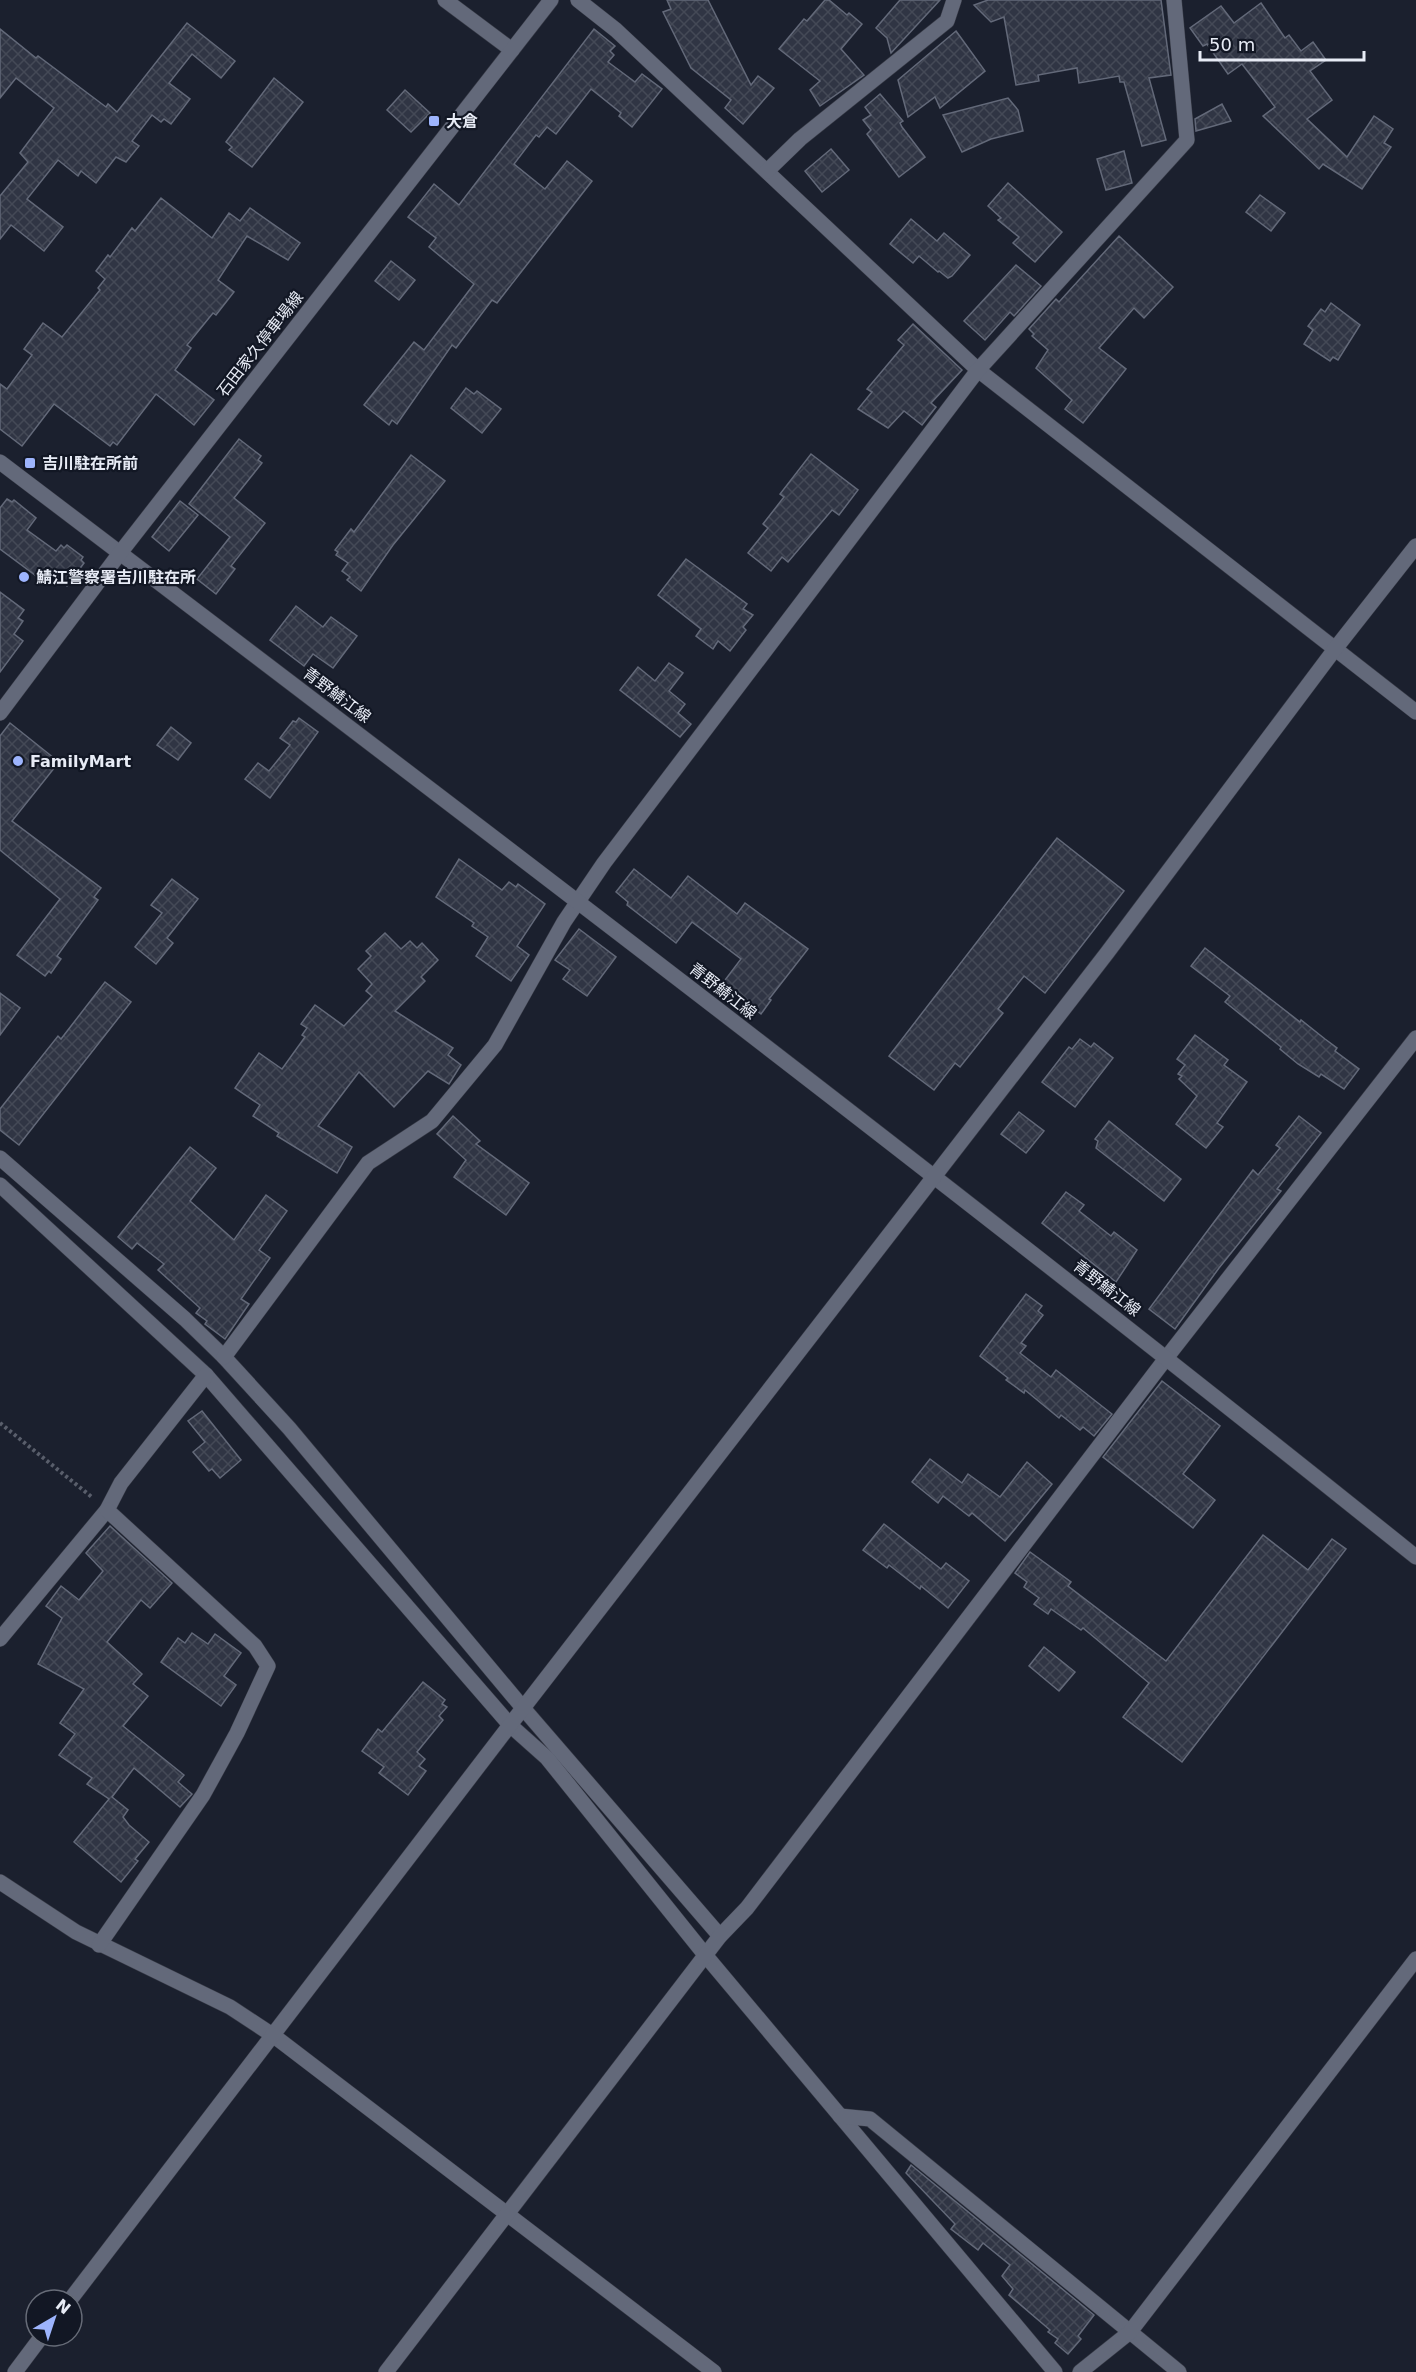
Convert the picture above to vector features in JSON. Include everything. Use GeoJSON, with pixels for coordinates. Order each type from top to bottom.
{"type":"FeatureCollection","features":[{"type":"Feature","properties":{"kind":"street"},"geometry":{"type":"LineString","coordinates":[[445,0],[512,50]]}},
{"type":"Feature","properties":{"kind":"street","name":"石田家久停車場線"},"geometry":{"type":"LineString","coordinates":[[0,713],[120,553],[551,0]]}},
{"type":"Feature","properties":{"kind":"street"},"geometry":{"type":"LineString","coordinates":[[578,0],[616,30],[978,370],[1416,712]]}},
{"type":"Feature","properties":{"kind":"street"},"geometry":{"type":"LineString","coordinates":[[767,171],[800,139],[948,21],[954,0]]}},
{"type":"Feature","properties":{"kind":"street"},"geometry":{"type":"LineString","coordinates":[[224,1357],[368,1163],[432,1121],[495,1045],[578,902],[604,863],[978,370],[1187,140],[1174,0]]}},
{"type":"Feature","properties":{"kind":"street","name":"青野鯖江線"},"geometry":{"type":"LineString","coordinates":[[0,462],[578,902],[933,1176],[1167,1357],[1416,1557]]}},
{"type":"Feature","properties":{"kind":"street"},"geometry":{"type":"LineString","coordinates":[[79,2288],[510,1725],[1107,953],[1335,649],[1416,546]]}},
{"type":"Feature","properties":{"kind":"street"},"geometry":{"type":"LineString","coordinates":[[386,2372],[720,1936],[747,1908],[1167,1357],[1416,1038]]}},
{"type":"Feature","properties":{"kind":"street"},"geometry":{"type":"LineString","coordinates":[[0,1158],[185,1319],[224,1357],[289,1428],[524,1708],[720,1936]]}},
{"type":"Feature","properties":{"kind":"street"},"geometry":{"type":"LineString","coordinates":[[0,1185],[206,1375],[510,1725],[547,1758],[706,1956],[1055,2372]]}},
{"type":"Feature","properties":{"kind":"street"},"geometry":{"type":"LineString","coordinates":[[0,1639],[107,1510],[122,1483],[206,1375]]}},
{"type":"Feature","properties":{"kind":"street"},"geometry":{"type":"LineString","coordinates":[[99,1945],[203,1795],[237,1733],[268,1666],[255,1646],[107,1510]]}},
{"type":"Feature","properties":{"kind":"street"},"geometry":{"type":"LineString","coordinates":[[0,1882],[99,1945],[230,2007],[274,2036],[714,2372]]}},
{"type":"Feature","properties":{"kind":"street"},"geometry":{"type":"LineString","coordinates":[[1080,2372],[1130,2332],[1416,1959]]}},
{"type":"Feature","properties":{"kind":"street"},"geometry":{"type":"LineString","coordinates":[[840,2116],[870,2119],[1179,2372]]}},
{"type":"Feature","properties":{"kind":"street"},"geometry":{"type":"LineString","coordinates":[[15,2372],[33,2348]]}},
{"type":"Feature","properties":{"kind":"path"},"geometry":{"type":"LineString","coordinates":[[0,1423],[107,1510]]}},
{"type":"Feature","properties":{"kind":"building"},"geometry":{"type":"Polygon","coordinates":[[[667,0],[708,0],[751,85],[758,76],[774,88],[743,124],[725,108],[731,100],[691,68],[663,12],[671,9],[667,0]]]}},
{"type":"Feature","properties":{"kind":"building"},"geometry":{"type":"Polygon","coordinates":[[[825,0],[829,0],[862,24],[841,49],[864,75],[820,106],[810,90],[820,81],[779,49],[804,19],[807,21],[825,0]]]}},
{"type":"Feature","properties":{"kind":"building"},"geometry":{"type":"Polygon","coordinates":[[[900,0],[940,0],[891,53],[887,38],[876,28],[900,0]]]}},
{"type":"Feature","properties":{"kind":"building"},"geometry":{"type":"Polygon","coordinates":[[[988,0],[1161,0],[1171,75],[1149,78],[1166,140],[1142,146],[1124,82],[1120,82],[1119,76],[1079,83],[1077,68],[1038,75],[1039,81],[1016,85],[1004,17],[991,22],[974,5],[988,0]]]}},
{"type":"Feature","properties":{"kind":"building"},"geometry":{"type":"Polygon","coordinates":[[[1261,3],[1285,38],[1289,35],[1301,51],[1313,42],[1326,60],[1310,71],[1332,100],[1307,119],[1347,157],[1374,116],[1393,129],[1384,143],[1391,147],[1362,189],[1323,164],[1319,169],[1263,116],[1275,107],[1242,64],[1228,74],[1207,44],[1203,46],[1190,28],[1221,6],[1234,23],[1261,3]]]}},
{"type":"Feature","properties":{"kind":"building"},"geometry":{"type":"Polygon","coordinates":[[[187,23],[235,61],[221,78],[192,54],[169,83],[190,99],[171,124],[164,119],[161,122],[152,115],[132,141],[139,146],[126,162],[116,157],[96,183],[81,171],[78,176],[58,160],[27,199],[63,227],[44,251],[11,225],[0,239],[0,196],[28,162],[20,153],[54,108],[16,78],[0,98],[0,29],[36,58],[38,56],[106,107],[108,104],[117,112],[187,23]]]}},
{"type":"Feature","properties":{"kind":"building"},"geometry":{"type":"Polygon","coordinates":[[[594,29],[615,46],[610,51],[614,55],[608,62],[635,82],[642,74],[662,89],[632,127],[619,116],[621,113],[591,89],[556,134],[547,127],[539,137],[536,135],[514,164],[545,189],[567,161],[592,181],[497,303],[492,300],[456,348],[452,345],[397,424],[392,420],[389,425],[364,405],[414,342],[424,350],[474,284],[429,247],[436,238],[408,217],[434,184],[459,205],[594,29]]]}},
{"type":"Feature","properties":{"kind":"building"},"geometry":{"type":"Polygon","coordinates":[[[956,31],[985,71],[940,108],[935,97],[908,117],[898,80],[956,31]]]}},
{"type":"Feature","properties":{"kind":"building"},"geometry":{"type":"Polygon","coordinates":[[[274,78],[303,102],[252,167],[229,150],[232,147],[226,142],[274,78]]]}},
{"type":"Feature","properties":{"kind":"building"},"geometry":{"type":"Polygon","coordinates":[[[405,90],[430,113],[411,132],[387,110],[405,90]]]}},
{"type":"Feature","properties":{"kind":"building"},"geometry":{"type":"Polygon","coordinates":[[[880,94],[903,121],[900,123],[902,127],[925,157],[899,177],[867,134],[871,130],[863,120],[871,115],[865,107],[880,94]]]}},
{"type":"Feature","properties":{"kind":"building"},"geometry":{"type":"Polygon","coordinates":[[[1008,98],[1018,110],[1023,131],[991,139],[962,152],[943,115],[1008,98]]]}},
{"type":"Feature","properties":{"kind":"building"},"geometry":{"type":"Polygon","coordinates":[[[1222,104],[1231,121],[1196,131],[1195,119],[1222,104]]]}},
{"type":"Feature","properties":{"kind":"building"},"geometry":{"type":"Polygon","coordinates":[[[831,149],[849,170],[822,192],[805,171],[831,149]]]}},
{"type":"Feature","properties":{"kind":"building"},"geometry":{"type":"Polygon","coordinates":[[[1124,151],[1132,183],[1106,190],[1097,159],[1124,151]]]}},
{"type":"Feature","properties":{"kind":"building"},"geometry":{"type":"Polygon","coordinates":[[[1008,183],[1062,232],[1035,262],[1013,243],[1019,237],[998,220],[1001,218],[988,206],[1008,183]]]}},
{"type":"Feature","properties":{"kind":"building"},"geometry":{"type":"Polygon","coordinates":[[[1260,195],[1285,213],[1271,231],[1246,212],[1260,195]]]}},
{"type":"Feature","properties":{"kind":"building"},"geometry":{"type":"Polygon","coordinates":[[[161,198],[212,238],[229,213],[240,221],[250,208],[300,243],[288,260],[247,236],[218,280],[234,292],[187,345],[191,348],[175,370],[214,400],[194,425],[156,394],[117,445],[113,442],[110,446],[54,404],[22,446],[0,429],[0,384],[7,389],[32,355],[24,349],[43,323],[62,337],[100,290],[98,288],[105,279],[96,271],[132,228],[135,231],[161,198]]]}},
{"type":"Feature","properties":{"kind":"building"},"geometry":{"type":"Polygon","coordinates":[[[911,219],[937,241],[944,233],[970,255],[952,276],[948,278],[938,272],[919,256],[913,263],[890,244],[911,219]]]}},
{"type":"Feature","properties":{"kind":"building"},"geometry":{"type":"Polygon","coordinates":[[[1119,236],[1173,287],[1144,318],[1134,308],[1099,348],[1126,369],[1083,423],[1065,409],[1072,400],[1036,368],[1048,350],[1032,336],[1034,334],[1029,329],[1056,299],[1059,302],[1119,236]]]}},
{"type":"Feature","properties":{"kind":"building"},"geometry":{"type":"Polygon","coordinates":[[[391,261],[415,280],[399,300],[375,281],[391,261]]]}},
{"type":"Feature","properties":{"kind":"building"},"geometry":{"type":"Polygon","coordinates":[[[1016,265],[1041,286],[1014,316],[1010,312],[985,340],[964,321],[1016,265]]]}},
{"type":"Feature","properties":{"kind":"building"},"geometry":{"type":"Polygon","coordinates":[[[1331,303],[1360,325],[1338,360],[1333,357],[1330,361],[1304,344],[1313,330],[1308,326],[1321,309],[1325,312],[1331,303]]]}},
{"type":"Feature","properties":{"kind":"building"},"geometry":{"type":"Polygon","coordinates":[[[913,324],[962,370],[931,403],[936,407],[922,425],[904,411],[888,428],[858,409],[872,392],[867,389],[904,345],[898,340],[913,324]]]}},
{"type":"Feature","properties":{"kind":"building"},"geometry":{"type":"Polygon","coordinates":[[[466,388],[474,394],[477,391],[501,409],[482,433],[451,408],[466,388]]]}},
{"type":"Feature","properties":{"kind":"building"},"geometry":{"type":"Polygon","coordinates":[[[239,439],[261,456],[258,460],[262,463],[234,498],[265,523],[231,566],[235,569],[216,594],[197,579],[230,537],[189,504],[239,439]]]}},
{"type":"Feature","properties":{"kind":"building"},"geometry":{"type":"Polygon","coordinates":[[[811,454],[858,490],[839,515],[832,510],[788,562],[782,557],[771,571],[748,553],[768,528],[763,524],[784,497],[780,494],[811,454]]]}},
{"type":"Feature","properties":{"kind":"building"},"geometry":{"type":"Polygon","coordinates":[[[411,455],[445,481],[393,545],[361,591],[347,580],[350,577],[342,571],[348,563],[336,555],[338,552],[335,550],[351,529],[354,532],[411,455]]]}},
{"type":"Feature","properties":{"kind":"building"},"geometry":{"type":"Polygon","coordinates":[[[7,499],[12,502],[14,500],[36,518],[27,530],[56,551],[61,545],[64,548],[67,545],[83,557],[81,560],[84,563],[67,586],[54,576],[47,584],[0,549],[0,508],[7,499]]]}},
{"type":"Feature","properties":{"kind":"building"},"geometry":{"type":"Polygon","coordinates":[[[180,501],[198,515],[169,551],[152,537],[180,501]]]}},
{"type":"Feature","properties":{"kind":"building"},"geometry":{"type":"Polygon","coordinates":[[[686,559],[747,604],[743,609],[753,615],[743,627],[746,630],[730,651],[718,641],[713,649],[696,636],[701,629],[658,595],[686,559]]]}},
{"type":"Feature","properties":{"kind":"building"},"geometry":{"type":"Polygon","coordinates":[[[0,592],[24,610],[18,618],[23,621],[14,634],[23,641],[0,672],[0,592]]]}},
{"type":"Feature","properties":{"kind":"building"},"geometry":{"type":"Polygon","coordinates":[[[296,606],[323,627],[331,617],[357,636],[333,668],[313,654],[304,666],[270,640],[296,606]]]}},
{"type":"Feature","properties":{"kind":"building"},"geometry":{"type":"Polygon","coordinates":[[[669,663],[683,673],[669,691],[685,704],[678,713],[691,724],[680,737],[620,690],[638,667],[655,681],[669,663]]]}},
{"type":"Feature","properties":{"kind":"building"},"geometry":{"type":"Polygon","coordinates":[[[299,718],[318,732],[270,798],[245,779],[258,763],[269,771],[290,745],[280,738],[293,721],[296,722],[299,718]]]}},
{"type":"Feature","properties":{"kind":"building"},"geometry":{"type":"Polygon","coordinates":[[[10,723],[59,762],[12,821],[101,888],[94,897],[98,900],[57,956],[61,959],[51,973],[49,971],[45,976],[17,955],[60,899],[0,850],[0,736],[10,723]]]}},
{"type":"Feature","properties":{"kind":"building"},"geometry":{"type":"Polygon","coordinates":[[[171,727],[191,743],[178,760],[157,745],[171,727]]]}},
{"type":"Feature","properties":{"kind":"building"},"geometry":{"type":"Polygon","coordinates":[[[1057,838],[1124,891],[1045,993],[1024,976],[998,1009],[1003,1013],[960,1067],[955,1063],[934,1090],[889,1056],[1057,838]]]}},
{"type":"Feature","properties":{"kind":"building"},"geometry":{"type":"Polygon","coordinates":[[[459,859],[502,890],[509,882],[516,887],[518,884],[545,904],[517,946],[529,955],[511,981],[476,956],[488,937],[472,926],[474,923],[436,897],[459,859]]]}},
{"type":"Feature","properties":{"kind":"building"},"geometry":{"type":"Polygon","coordinates":[[[634,869],[671,898],[688,876],[737,914],[745,903],[808,949],[769,999],[771,1000],[761,1014],[722,984],[741,959],[692,922],[676,943],[627,905],[628,902],[616,892],[634,869]]]}},
{"type":"Feature","properties":{"kind":"building"},"geometry":{"type":"Polygon","coordinates":[[[172,879],[198,899],[167,938],[173,943],[156,964],[135,947],[162,913],[151,905],[172,879]]]}},
{"type":"Feature","properties":{"kind":"building"},"geometry":{"type":"Polygon","coordinates":[[[579,929],[616,957],[587,996],[563,979],[570,970],[555,960],[579,929]]]}},
{"type":"Feature","properties":{"kind":"building"},"geometry":{"type":"Polygon","coordinates":[[[385,933],[401,949],[410,941],[417,948],[422,943],[438,960],[421,977],[425,981],[395,1011],[453,1048],[448,1055],[461,1065],[449,1084],[428,1071],[394,1107],[359,1072],[318,1126],[352,1147],[337,1173],[277,1136],[279,1133],[253,1116],[260,1105],[235,1088],[259,1053],[282,1069],[305,1037],[302,1035],[307,1028],[301,1024],[315,1005],[344,1026],[372,996],[366,991],[372,984],[358,969],[371,956],[366,951],[385,933]]]}},
{"type":"Feature","properties":{"kind":"building"},"geometry":{"type":"Polygon","coordinates":[[[1205,948],[1337,1048],[1335,1051],[1359,1069],[1344,1089],[1321,1074],[1319,1077],[1298,1064],[1280,1049],[1281,1047],[1225,1002],[1230,996],[1191,966],[1205,948]]]}},
{"type":"Feature","properties":{"kind":"building"},"geometry":{"type":"Polygon","coordinates":[[[105,982],[131,1002],[19,1145],[0,1130],[0,1109],[58,1036],[61,1039],[105,982]]]}},
{"type":"Feature","properties":{"kind":"building"},"geometry":{"type":"Polygon","coordinates":[[[0,993],[20,1008],[0,1035],[0,993]]]}},
{"type":"Feature","properties":{"kind":"building"},"geometry":{"type":"Polygon","coordinates":[[[1195,1035],[1228,1060],[1224,1065],[1247,1082],[1217,1123],[1223,1127],[1206,1148],[1176,1124],[1197,1096],[1179,1079],[1182,1076],[1178,1074],[1185,1065],[1177,1059],[1195,1035]]]}},
{"type":"Feature","properties":{"kind":"building"},"geometry":{"type":"Polygon","coordinates":[[[1080,1039],[1091,1047],[1094,1043],[1113,1058],[1075,1107],[1042,1082],[1069,1047],[1072,1049],[1080,1039]]]}},
{"type":"Feature","properties":{"kind":"building"},"geometry":{"type":"Polygon","coordinates":[[[1019,1112],[1044,1131],[1026,1153],[1001,1134],[1019,1112]]]}},
{"type":"Feature","properties":{"kind":"building"},"geometry":{"type":"Polygon","coordinates":[[[453,1116],[480,1141],[476,1144],[529,1183],[506,1215],[454,1177],[466,1160],[437,1134],[453,1116]]]}},
{"type":"Feature","properties":{"kind":"building"},"geometry":{"type":"Polygon","coordinates":[[[1299,1116],[1321,1133],[1277,1189],[1281,1191],[1219,1268],[1175,1329],[1149,1309],[1253,1170],[1258,1175],[1280,1148],[1276,1145],[1299,1116]]]}},
{"type":"Feature","properties":{"kind":"building"},"geometry":{"type":"Polygon","coordinates":[[[1109,1121],[1181,1179],[1164,1201],[1096,1148],[1098,1141],[1095,1139],[1109,1121]]]}},
{"type":"Feature","properties":{"kind":"building"},"geometry":{"type":"Polygon","coordinates":[[[190,1147],[216,1168],[190,1201],[234,1240],[266,1195],[287,1211],[259,1250],[270,1258],[241,1299],[249,1304],[225,1339],[205,1324],[207,1321],[196,1313],[200,1308],[158,1270],[164,1264],[137,1243],[132,1249],[118,1237],[190,1147]]]}},
{"type":"Feature","properties":{"kind":"building"},"geometry":{"type":"Polygon","coordinates":[[[1066,1192],[1084,1205],[1079,1211],[1111,1236],[1114,1232],[1137,1250],[1116,1282],[1042,1223],[1066,1192]]]}},
{"type":"Feature","properties":{"kind":"building"},"geometry":{"type":"Polygon","coordinates":[[[1026,1294],[1042,1306],[1038,1311],[1043,1315],[1021,1343],[1026,1346],[1020,1353],[1051,1377],[1056,1370],[1112,1414],[1094,1436],[1083,1427],[1080,1430],[1061,1415],[1059,1418],[1025,1390],[1024,1393],[1006,1380],[1008,1378],[980,1356],[1026,1294]]]}},
{"type":"Feature","properties":{"kind":"building"},"geometry":{"type":"Polygon","coordinates":[[[1162,1381],[1220,1426],[1183,1474],[1215,1500],[1193,1528],[1103,1457],[1162,1381]]]}},
{"type":"Feature","properties":{"kind":"building"},"geometry":{"type":"Polygon","coordinates":[[[202,1411],[241,1460],[220,1478],[212,1469],[209,1471],[193,1452],[205,1442],[188,1421],[202,1411]]]}},
{"type":"Feature","properties":{"kind":"building"},"geometry":{"type":"Polygon","coordinates":[[[930,1459],[962,1483],[968,1474],[1000,1497],[1027,1462],[1052,1484],[1005,1541],[972,1513],[969,1516],[943,1496],[938,1503],[912,1482],[930,1459]]]}},
{"type":"Feature","properties":{"kind":"building"},"geometry":{"type":"Polygon","coordinates":[[[884,1524],[941,1569],[946,1563],[969,1581],[948,1608],[921,1586],[920,1589],[889,1565],[887,1568],[863,1550],[884,1524]]]}},
{"type":"Feature","properties":{"kind":"building"},"geometry":{"type":"Polygon","coordinates":[[[110,1526],[172,1583],[150,1608],[141,1600],[107,1642],[142,1674],[133,1684],[148,1696],[123,1726],[184,1775],[178,1782],[192,1794],[180,1807],[134,1768],[112,1797],[128,1810],[123,1817],[129,1825],[149,1842],[135,1859],[138,1861],[121,1882],[74,1842],[109,1799],[87,1784],[92,1778],[59,1755],[75,1734],[60,1723],[84,1689],[38,1664],[62,1618],[46,1606],[61,1586],[79,1600],[103,1571],[86,1553],[110,1526]]]}},
{"type":"Feature","properties":{"kind":"building"},"geometry":{"type":"Polygon","coordinates":[[[1263,1535],[1308,1570],[1332,1539],[1346,1549],[1182,1762],[1123,1717],[1149,1683],[1083,1628],[1081,1630],[1051,1609],[1048,1614],[1034,1604],[1039,1598],[1024,1587],[1027,1582],[1015,1573],[1030,1552],[1071,1582],[1068,1586],[1166,1661],[1263,1535]]]}},
{"type":"Feature","properties":{"kind":"building"},"geometry":{"type":"Polygon","coordinates":[[[192,1633],[208,1644],[215,1634],[241,1653],[224,1676],[236,1685],[221,1706],[161,1662],[178,1638],[185,1643],[192,1633]]]}},
{"type":"Feature","properties":{"kind":"building"},"geometry":{"type":"Polygon","coordinates":[[[1044,1647],[1075,1672],[1059,1691],[1029,1666],[1044,1647]]]}},
{"type":"Feature","properties":{"kind":"building"},"geometry":{"type":"Polygon","coordinates":[[[423,1682],[445,1700],[442,1704],[447,1707],[439,1716],[443,1720],[417,1752],[425,1759],[419,1766],[426,1771],[408,1795],[379,1773],[384,1767],[362,1751],[378,1729],[382,1732],[423,1682]]]}},
{"type":"Feature","properties":{"kind":"building"},"geometry":{"type":"Polygon","coordinates":[[[911,2165],[1094,2315],[1078,2336],[1081,2339],[1068,2354],[1055,2343],[1058,2339],[1048,2332],[1050,2330],[1009,2295],[1013,2289],[1002,2276],[1010,2265],[983,2243],[978,2250],[951,2229],[955,2224],[906,2173],[911,2165]]]}},
{"type":"Feature","properties":{"kind":"place","name":"大倉"},"geometry":{"type":"Point","coordinates":[434,121]}},
{"type":"Feature","properties":{"kind":"place","name":"吉川駐在所前"},"geometry":{"type":"Point","coordinates":[30,463]}},
{"type":"Feature","properties":{"kind":"place","name":"鯖江警察署吉川駐在所"},"geometry":{"type":"Point","coordinates":[24,577]}},
{"type":"Feature","properties":{"kind":"place","name":"FamilyMart"},"geometry":{"type":"Point","coordinates":[18,761]}}]}
